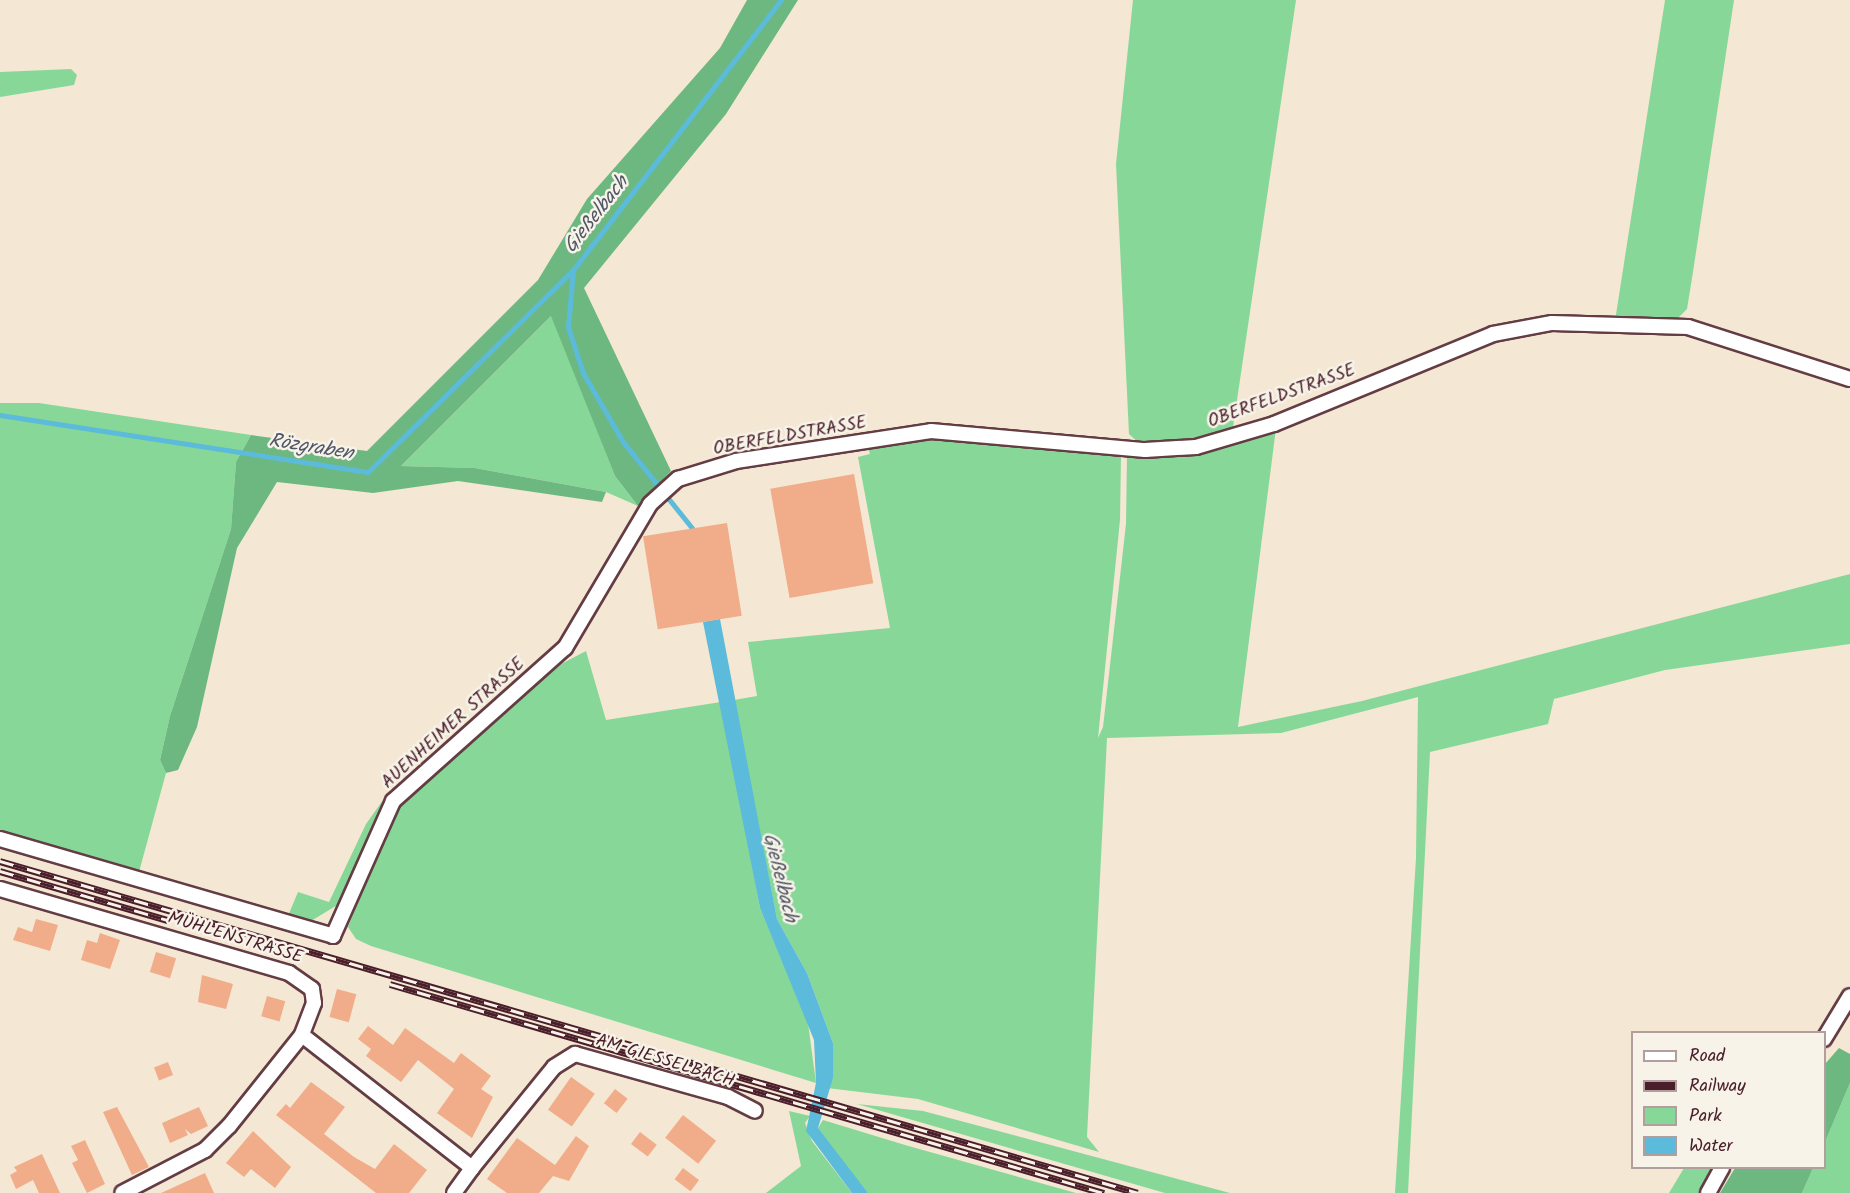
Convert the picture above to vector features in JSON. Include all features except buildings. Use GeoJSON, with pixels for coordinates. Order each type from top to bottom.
{"type":"FeatureCollection","features":[{"type":"Feature","properties":{"kind":"street","name":"OBERFELDSTRASSE"},"geometry":{"type":"LineString","coordinates":[[678,479],[736,461],[931,431],[1145,450],[1196,447],[1274,423],[1492,334],[1552,323],[1688,327],[1850,379]]}},
{"type":"Feature","properties":{"kind":"street","name":"AUENHEIMER STRASSE"},"geometry":{"type":"LineString","coordinates":[[0,839],[333,936],[393,801],[564,648],[650,504],[678,479]]}},
{"type":"Feature","properties":{"kind":"street","name":"MÜHLENSTRASSE"},"geometry":{"type":"LineString","coordinates":[[0,889],[304,979],[314,1003],[302,1035],[205,1150],[122,1193]]}},
{"type":"Feature","properties":{"kind":"street"},"geometry":{"type":"LineString","coordinates":[[1826,1036],[1850,996]]}},
{"type":"Feature","properties":{"kind":"street"},"geometry":{"type":"LineString","coordinates":[[302,1035],[472,1168]]}},
{"type":"Feature","properties":{"kind":"street","name":"AM GIESSELBACH"},"geometry":{"type":"LineString","coordinates":[[454,1193],[554,1067],[575,1054],[728,1097],[755,1111]]}},
{"type":"Feature","properties":{"kind":"street"},"geometry":{"type":"LineString","coordinates":[[1708,1193],[1721,1169]]}},
{"type":"Feature","properties":{"kind":"green space"},"geometry":{"type":"Polygon","coordinates":[[[747,0],[798,0],[726,114],[584,288],[671,471],[638,506],[615,476],[551,316],[401,466],[475,468],[606,492],[602,502],[458,481],[373,493],[277,482],[237,548],[197,727],[178,770],[166,773],[160,760],[170,716],[231,529],[236,462],[251,435],[367,451],[538,280],[587,199],[720,48],[747,0]]]}},
{"type":"Feature","properties":{"kind":"green space"},"geometry":{"type":"Polygon","coordinates":[[[1133,0],[1296,0],[1232,434],[1196,442],[1142,446],[1129,434],[1116,164],[1133,0]]]}},
{"type":"Feature","properties":{"kind":"green space"},"geometry":{"type":"Polygon","coordinates":[[[1665,0],[1734,0],[1693,272],[1687,309],[1676,320],[1615,321],[1665,0]]]}},
{"type":"Feature","properties":{"kind":"green space"},"geometry":{"type":"Polygon","coordinates":[[[71,69],[77,75],[74,85],[0,97],[0,72],[71,69]]]}},
{"type":"Feature","properties":{"kind":"green space"},"geometry":{"type":"Polygon","coordinates":[[[552,315],[615,476],[638,506],[606,492],[475,468],[401,466],[552,315]]]}},
{"type":"Feature","properties":{"kind":"green space"},"geometry":{"type":"Polygon","coordinates":[[[0,403],[39,403],[251,435],[236,462],[231,529],[170,716],[160,760],[166,773],[139,872],[0,831],[0,403]]]}},
{"type":"Feature","properties":{"kind":"green space"},"geometry":{"type":"Polygon","coordinates":[[[1276,428],[1238,727],[1362,701],[1850,574],[1850,644],[1665,670],[1554,699],[1548,724],[1430,752],[1408,1193],[1395,1193],[1416,858],[1418,697],[1281,733],[1107,738],[1087,1137],[1099,1152],[918,1099],[827,1088],[833,1078],[833,1043],[807,973],[777,919],[734,700],[757,696],[748,642],[890,628],[858,457],[870,454],[867,445],[926,437],[1121,456],[1120,520],[1098,738],[1103,727],[1126,524],[1127,455],[1172,455],[1232,444],[1276,428]]]}},
{"type":"Feature","properties":{"kind":"green space"},"geometry":{"type":"Polygon","coordinates":[[[586,651],[606,720],[721,702],[760,908],[808,1023],[816,1083],[371,946],[356,939],[348,927],[394,811],[440,762],[563,663],[586,651]]]}},
{"type":"Feature","properties":{"kind":"green space"},"geometry":{"type":"Polygon","coordinates":[[[388,793],[339,904],[311,921],[288,916],[298,892],[329,902],[366,824],[388,793]]]}},
{"type":"Feature","properties":{"kind":"green space"},"geometry":{"type":"Polygon","coordinates":[[[1839,1048],[1850,1054],[1850,1083],[1826,1140],[1826,1063],[1839,1048]]]}},
{"type":"Feature","properties":{"kind":"green space"},"geometry":{"type":"Polygon","coordinates":[[[1850,1083],[1850,1193],[1802,1193],[1813,1169],[1826,1169],[1826,1140],[1850,1083]]]}},
{"type":"Feature","properties":{"kind":"green space"},"geometry":{"type":"Polygon","coordinates":[[[857,1104],[923,1111],[1230,1193],[1165,1193],[857,1104]]]}},
{"type":"Feature","properties":{"kind":"green space"},"geometry":{"type":"Polygon","coordinates":[[[789,1111],[810,1116],[805,1123],[812,1141],[852,1193],[766,1193],[801,1166],[789,1111]]]}},
{"type":"Feature","properties":{"kind":"green space"},"geometry":{"type":"Polygon","coordinates":[[[823,1120],[1076,1193],[868,1193],[825,1141],[818,1128],[823,1120]]]}},
{"type":"Feature","properties":{"kind":"green space"},"geometry":{"type":"Polygon","coordinates":[[[1683,1169],[1714,1169],[1702,1193],[1669,1193],[1683,1169]]]}},
{"type":"Feature","properties":{"kind":"green space"},"geometry":{"type":"Polygon","coordinates":[[[1734,1169],[1813,1169],[1802,1193],[1720,1193],[1734,1169]]]}},
{"type":"Feature","properties":{"kind":"water"},"geometry":{"type":"Polygon","coordinates":[[[720,619],[777,919],[807,973],[833,1043],[833,1078],[818,1128],[868,1193],[852,1193],[806,1131],[816,1083],[814,1040],[760,908],[703,622],[720,619]]]}},
{"type":"Feature","properties":{"kind":"waterway","name":"Gießelbach"},"geometry":{"type":"LineString","coordinates":[[692,528],[623,442],[583,373],[568,327],[573,270],[781,0]]}},
{"type":"Feature","properties":{"kind":"waterway","name":"Rözgraben"},"geometry":{"type":"LineString","coordinates":[[0,415],[368,472],[573,270]]}},
{"type":"Feature","properties":{"kind":"railway"},"geometry":{"type":"LineString","coordinates":[[0,861],[1138,1193]]}},
{"type":"Feature","properties":{"kind":"railway"},"geometry":{"type":"LineString","coordinates":[[0,871],[168,920]]}},
{"type":"Feature","properties":{"kind":"railway"},"geometry":{"type":"LineString","coordinates":[[390,984],[1104,1193]]}}]}
